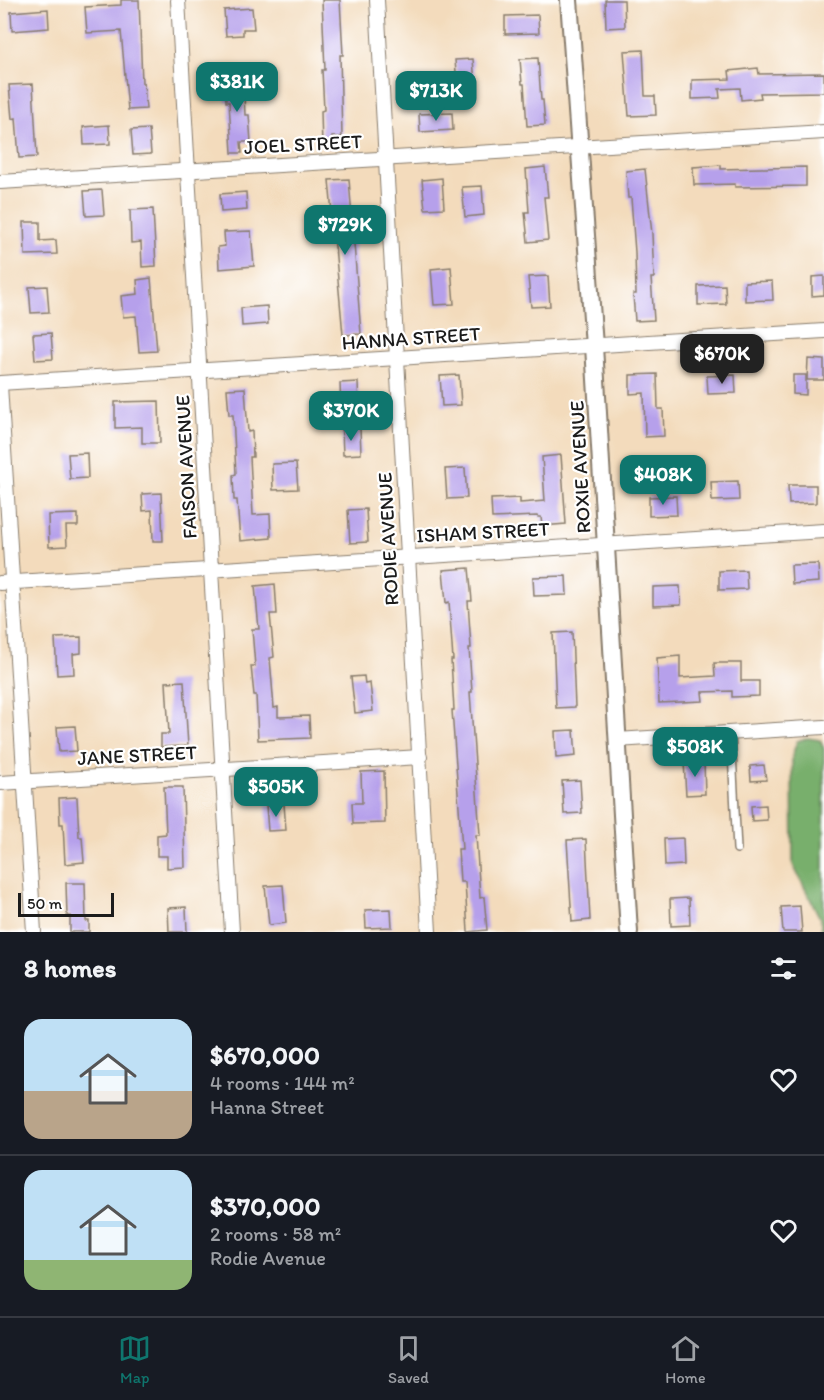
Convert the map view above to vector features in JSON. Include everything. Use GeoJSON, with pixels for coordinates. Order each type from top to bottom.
{"type":"FeatureCollection","features":[{"type":"Feature","properties":{"kind":"street","name":"FAISON AVENUE"},"geometry":{"type":"LineString","coordinates":[[178,0],[232,932]]}},
{"type":"Feature","properties":{"kind":"street","name":"RODIE AVENUE"},"geometry":{"type":"LineString","coordinates":[[377,0],[429,932]]}},
{"type":"Feature","properties":{"kind":"street","name":"ROXIE AVENUE"},"geometry":{"type":"LineString","coordinates":[[569,0],[594,346],[629,932]]}},
{"type":"Feature","properties":{"kind":"street","name":"JOEL STREET"},"geometry":{"type":"LineString","coordinates":[[0,182],[824,132]]}},
{"type":"Feature","properties":{"kind":"street","name":"HANNA STREET"},"geometry":{"type":"LineString","coordinates":[[0,384],[824,331]]}},
{"type":"Feature","properties":{"kind":"street"},"geometry":{"type":"LineString","coordinates":[[0,384],[6,583],[24,781],[34,932]]}},
{"type":"Feature","properties":{"kind":"street","name":"ISHAM STREET"},"geometry":{"type":"LineString","coordinates":[[6,583],[824,531]]}},
{"type":"Feature","properties":{"kind":"street"},"geometry":{"type":"LineString","coordinates":[[617,740],[824,727]]}},
{"type":"Feature","properties":{"kind":"street","name":"JANE STREET"},"geometry":{"type":"LineString","coordinates":[[0,783],[420,757]]}},
{"type":"Feature","properties":{"kind":"lane"},"geometry":{"type":"LineString","coordinates":[[731,734],[737,849]]}},
{"type":"Feature","properties":{"kind":"green space"},"geometry":{"type":"Polygon","coordinates":[[[808,738],[820,740],[824,749],[824,932],[822,932],[820,918],[793,865],[792,756],[797,741],[808,738]]]}},
{"type":"Feature","properties":{"kind":"building"},"geometry":{"type":"Polygon","coordinates":[[[121,0],[139,0],[142,83],[144,83],[146,109],[128,110],[121,31],[87,33],[85,7],[121,5],[121,0]]]}},
{"type":"Feature","properties":{"kind":"building"},"geometry":{"type":"Polygon","coordinates":[[[322,0],[340,0],[343,55],[340,55],[342,137],[332,137],[333,148],[322,148],[321,111],[324,110],[322,70],[325,70],[322,0]]]}},
{"type":"Feature","properties":{"kind":"building"},"geometry":{"type":"Polygon","coordinates":[[[605,0],[624,0],[625,27],[606,28],[605,0]]]}},
{"type":"Feature","properties":{"kind":"building"},"geometry":{"type":"Polygon","coordinates":[[[252,8],[254,29],[243,29],[243,35],[226,36],[224,10],[252,8]]]}},
{"type":"Feature","properties":{"kind":"building"},"geometry":{"type":"Polygon","coordinates":[[[48,9],[49,28],[12,31],[11,12],[48,9]]]}},
{"type":"Feature","properties":{"kind":"building"},"geometry":{"type":"Polygon","coordinates":[[[538,15],[539,33],[505,34],[505,16],[538,15]]]}},
{"type":"Feature","properties":{"kind":"building"},"geometry":{"type":"Polygon","coordinates":[[[643,50],[645,96],[655,96],[656,115],[629,116],[624,51],[643,50]]]}},
{"type":"Feature","properties":{"kind":"building"},"geometry":{"type":"Polygon","coordinates":[[[538,58],[545,125],[527,126],[520,59],[538,58]]]}},
{"type":"Feature","properties":{"kind":"building"},"geometry":{"type":"Polygon","coordinates":[[[473,59],[476,96],[458,97],[455,60],[473,59]]]}},
{"type":"Feature","properties":{"kind":"building"},"geometry":{"type":"Polygon","coordinates":[[[758,68],[759,74],[824,73],[824,92],[760,93],[761,98],[741,100],[740,88],[719,89],[720,98],[692,99],[692,80],[730,79],[729,71],[758,68]]]}},
{"type":"Feature","properties":{"kind":"building"},"geometry":{"type":"Polygon","coordinates":[[[243,75],[245,115],[249,115],[251,142],[241,142],[242,153],[232,153],[225,77],[243,75]]]}},
{"type":"Feature","properties":{"kind":"building"},"geometry":{"type":"Polygon","coordinates":[[[33,84],[37,157],[19,158],[16,118],[12,119],[9,85],[33,84]]]}},
{"type":"Feature","properties":{"kind":"building"},"geometry":{"type":"Polygon","coordinates":[[[452,113],[453,130],[420,132],[419,114],[452,113]]]}},
{"type":"Feature","properties":{"kind":"building"},"geometry":{"type":"Polygon","coordinates":[[[109,125],[110,144],[84,145],[83,127],[109,125]]]}},
{"type":"Feature","properties":{"kind":"building"},"geometry":{"type":"Polygon","coordinates":[[[149,129],[151,154],[133,155],[131,130],[149,129]]]}},
{"type":"Feature","properties":{"kind":"building"},"geometry":{"type":"Polygon","coordinates":[[[721,165],[721,169],[806,167],[806,186],[694,185],[693,167],[721,165]]]}},
{"type":"Feature","properties":{"kind":"building"},"geometry":{"type":"Polygon","coordinates":[[[545,167],[548,197],[544,197],[548,240],[528,242],[525,212],[529,212],[526,169],[545,167]]]}},
{"type":"Feature","properties":{"kind":"building"},"geometry":{"type":"Polygon","coordinates":[[[645,169],[652,234],[654,278],[651,278],[654,320],[635,321],[633,294],[636,294],[635,252],[631,198],[628,198],[626,171],[645,169]]]}},
{"type":"Feature","properties":{"kind":"building"},"geometry":{"type":"Polygon","coordinates":[[[442,178],[444,208],[425,209],[422,180],[442,178]]]}},
{"type":"Feature","properties":{"kind":"building"},"geometry":{"type":"Polygon","coordinates":[[[349,179],[361,334],[343,335],[329,180],[349,179]]]}},
{"type":"Feature","properties":{"kind":"building"},"geometry":{"type":"Polygon","coordinates":[[[482,186],[484,215],[465,217],[462,187],[482,186]]]}},
{"type":"Feature","properties":{"kind":"building"},"geometry":{"type":"Polygon","coordinates":[[[102,190],[104,215],[86,216],[84,191],[102,190]]]}},
{"type":"Feature","properties":{"kind":"building"},"geometry":{"type":"Polygon","coordinates":[[[246,192],[247,210],[221,212],[220,194],[246,192]]]}},
{"type":"Feature","properties":{"kind":"building"},"geometry":{"type":"Polygon","coordinates":[[[153,209],[156,266],[142,267],[141,242],[131,243],[130,210],[153,209]]]}},
{"type":"Feature","properties":{"kind":"building"},"geometry":{"type":"Polygon","coordinates":[[[24,222],[40,222],[40,241],[56,240],[57,254],[25,255],[24,222]]]}},
{"type":"Feature","properties":{"kind":"building"},"geometry":{"type":"Polygon","coordinates":[[[251,231],[254,266],[219,269],[218,247],[225,246],[224,232],[251,231]]]}},
{"type":"Feature","properties":{"kind":"building"},"geometry":{"type":"Polygon","coordinates":[[[451,267],[454,304],[434,305],[431,269],[451,267]]]}},
{"type":"Feature","properties":{"kind":"building"},"geometry":{"type":"Polygon","coordinates":[[[548,276],[550,306],[531,307],[528,277],[548,276]]]}},
{"type":"Feature","properties":{"kind":"building"},"geometry":{"type":"Polygon","coordinates":[[[824,276],[824,295],[812,296],[812,277],[824,276]]]}},
{"type":"Feature","properties":{"kind":"building"},"geometry":{"type":"Polygon","coordinates":[[[151,278],[157,351],[139,352],[136,316],[123,317],[121,296],[138,294],[137,280],[151,278]]]}},
{"type":"Feature","properties":{"kind":"building"},"geometry":{"type":"Polygon","coordinates":[[[772,281],[773,300],[745,301],[745,282],[772,281]]]}},
{"type":"Feature","properties":{"kind":"building"},"geometry":{"type":"Polygon","coordinates":[[[725,285],[726,304],[698,305],[698,286],[725,285]]]}},
{"type":"Feature","properties":{"kind":"building"},"geometry":{"type":"Polygon","coordinates":[[[47,286],[49,312],[31,313],[29,287],[47,286]]]}},
{"type":"Feature","properties":{"kind":"building"},"geometry":{"type":"Polygon","coordinates":[[[267,306],[268,324],[242,326],[241,308],[267,306]]]}},
{"type":"Feature","properties":{"kind":"building"},"geometry":{"type":"Polygon","coordinates":[[[51,333],[53,359],[35,360],[33,334],[51,333]]]}},
{"type":"Feature","properties":{"kind":"building"},"geometry":{"type":"Polygon","coordinates":[[[808,359],[824,360],[824,380],[807,380],[808,359]]]}},
{"type":"Feature","properties":{"kind":"building"},"geometry":{"type":"Polygon","coordinates":[[[657,374],[658,409],[663,409],[664,436],[645,437],[644,393],[630,394],[630,375],[657,374]]]}},
{"type":"Feature","properties":{"kind":"building"},"geometry":{"type":"Polygon","coordinates":[[[459,375],[461,405],[442,406],[440,376],[459,375]]]}},
{"type":"Feature","properties":{"kind":"building"},"geometry":{"type":"Polygon","coordinates":[[[735,375],[736,393],[708,394],[707,376],[735,375]]]}},
{"type":"Feature","properties":{"kind":"building"},"geometry":{"type":"Polygon","coordinates":[[[793,375],[806,375],[806,395],[793,394],[793,375]]]}},
{"type":"Feature","properties":{"kind":"building"},"geometry":{"type":"Polygon","coordinates":[[[358,382],[359,408],[341,409],[340,383],[358,382]]]}},
{"type":"Feature","properties":{"kind":"building"},"geometry":{"type":"Polygon","coordinates":[[[245,388],[248,432],[252,431],[253,457],[250,457],[253,515],[270,514],[271,538],[240,541],[237,500],[234,500],[233,475],[236,474],[233,415],[229,415],[227,389],[245,388]]]}},
{"type":"Feature","properties":{"kind":"building"},"geometry":{"type":"Polygon","coordinates":[[[159,401],[160,443],[142,443],[142,427],[115,428],[115,402],[159,401]]]}},
{"type":"Feature","properties":{"kind":"building"},"geometry":{"type":"Polygon","coordinates":[[[360,428],[361,454],[343,455],[342,429],[360,428]]]}},
{"type":"Feature","properties":{"kind":"building"},"geometry":{"type":"Polygon","coordinates":[[[87,453],[88,478],[70,479],[68,454],[87,453]]]}},
{"type":"Feature","properties":{"kind":"building"},"geometry":{"type":"Polygon","coordinates":[[[561,455],[566,524],[542,526],[541,517],[537,516],[492,518],[491,499],[520,498],[520,503],[545,501],[542,457],[561,455]]]}},
{"type":"Feature","properties":{"kind":"building"},"geometry":{"type":"Polygon","coordinates":[[[296,463],[298,489],[273,490],[272,464],[296,463]]]}},
{"type":"Feature","properties":{"kind":"building"},"geometry":{"type":"Polygon","coordinates":[[[465,468],[467,498],[447,499],[445,469],[465,468]]]}},
{"type":"Feature","properties":{"kind":"building"},"geometry":{"type":"Polygon","coordinates":[[[738,481],[739,500],[712,501],[711,482],[738,481]]]}},
{"type":"Feature","properties":{"kind":"building"},"geometry":{"type":"Polygon","coordinates":[[[788,485],[816,485],[816,503],[789,504],[788,485]]]}},
{"type":"Feature","properties":{"kind":"building"},"geometry":{"type":"Polygon","coordinates":[[[161,493],[163,541],[153,541],[152,510],[143,511],[142,494],[161,493]]]}},
{"type":"Feature","properties":{"kind":"building"},"geometry":{"type":"Polygon","coordinates":[[[676,496],[677,515],[649,516],[649,497],[676,496]]]}},
{"type":"Feature","properties":{"kind":"building"},"geometry":{"type":"Polygon","coordinates":[[[366,509],[368,542],[350,543],[348,510],[366,509]]]}},
{"type":"Feature","properties":{"kind":"building"},"geometry":{"type":"Polygon","coordinates":[[[78,514],[78,526],[66,526],[67,546],[49,547],[48,515],[78,514]]]}},
{"type":"Feature","properties":{"kind":"building"},"geometry":{"type":"Polygon","coordinates":[[[818,564],[819,582],[792,584],[791,565],[818,564]]]}},
{"type":"Feature","properties":{"kind":"building"},"geometry":{"type":"Polygon","coordinates":[[[469,568],[472,601],[468,601],[472,692],[470,692],[480,835],[476,835],[480,898],[484,897],[487,930],[468,932],[465,882],[460,882],[458,849],[462,849],[452,710],[454,710],[451,660],[453,660],[449,602],[446,603],[443,570],[469,568]]]}},
{"type":"Feature","properties":{"kind":"building"},"geometry":{"type":"Polygon","coordinates":[[[746,570],[747,589],[719,590],[719,571],[746,570]]]}},
{"type":"Feature","properties":{"kind":"building"},"geometry":{"type":"Polygon","coordinates":[[[566,576],[567,595],[534,596],[533,577],[566,576]]]}},
{"type":"Feature","properties":{"kind":"building"},"geometry":{"type":"Polygon","coordinates":[[[275,584],[277,614],[270,614],[274,657],[270,658],[274,708],[278,707],[278,717],[309,716],[310,738],[258,740],[256,695],[254,695],[251,666],[255,666],[252,629],[259,629],[255,586],[275,584]]]}},
{"type":"Feature","properties":{"kind":"building"},"geometry":{"type":"Polygon","coordinates":[[[680,586],[681,605],[653,606],[653,587],[680,586]]]}},
{"type":"Feature","properties":{"kind":"building"},"geometry":{"type":"Polygon","coordinates":[[[572,632],[575,707],[556,708],[553,633],[572,632]]]}},
{"type":"Feature","properties":{"kind":"building"},"geometry":{"type":"Polygon","coordinates":[[[81,637],[81,653],[73,654],[74,674],[57,675],[55,638],[81,637]]]}},
{"type":"Feature","properties":{"kind":"building"},"geometry":{"type":"Polygon","coordinates":[[[680,656],[680,678],[715,676],[714,663],[741,663],[741,681],[759,681],[759,696],[732,697],[732,691],[702,692],[703,701],[659,703],[657,658],[680,656]]]}},
{"type":"Feature","properties":{"kind":"building"},"geometry":{"type":"Polygon","coordinates":[[[364,676],[365,684],[370,683],[373,711],[355,713],[351,677],[364,676]]]}},
{"type":"Feature","properties":{"kind":"building"},"geometry":{"type":"Polygon","coordinates":[[[184,681],[188,746],[161,747],[161,734],[169,734],[166,682],[184,681]]]}},
{"type":"Feature","properties":{"kind":"building"},"geometry":{"type":"Polygon","coordinates":[[[75,726],[77,751],[59,752],[57,727],[75,726]]]}},
{"type":"Feature","properties":{"kind":"building"},"geometry":{"type":"Polygon","coordinates":[[[574,730],[576,756],[556,758],[555,731],[574,730]]]}},
{"type":"Feature","properties":{"kind":"building"},"geometry":{"type":"Polygon","coordinates":[[[704,761],[705,794],[686,795],[684,762],[704,761]]]}},
{"type":"Feature","properties":{"kind":"building"},"geometry":{"type":"Polygon","coordinates":[[[764,765],[766,780],[751,781],[750,766],[764,765]]]}},
{"type":"Feature","properties":{"kind":"building"},"geometry":{"type":"Polygon","coordinates":[[[384,771],[385,823],[353,824],[352,803],[362,803],[361,772],[384,771]]]}},
{"type":"Feature","properties":{"kind":"building"},"geometry":{"type":"Polygon","coordinates":[[[580,780],[582,813],[564,814],[562,781],[580,780]]]}},
{"type":"Feature","properties":{"kind":"building"},"geometry":{"type":"Polygon","coordinates":[[[164,787],[183,787],[185,867],[167,868],[167,856],[157,856],[157,835],[166,834],[164,787]]]}},
{"type":"Feature","properties":{"kind":"building"},"geometry":{"type":"Polygon","coordinates":[[[77,797],[79,837],[82,837],[84,862],[65,864],[59,798],[77,797]]]}},
{"type":"Feature","properties":{"kind":"building"},"geometry":{"type":"Polygon","coordinates":[[[284,804],[286,830],[268,831],[266,805],[284,804]]]}},
{"type":"Feature","properties":{"kind":"building"},"geometry":{"type":"Polygon","coordinates":[[[766,805],[767,820],[752,821],[751,806],[766,805]]]}},
{"type":"Feature","properties":{"kind":"building"},"geometry":{"type":"Polygon","coordinates":[[[683,838],[684,865],[665,866],[664,839],[683,838]]]}},
{"type":"Feature","properties":{"kind":"building"},"geometry":{"type":"Polygon","coordinates":[[[586,839],[590,920],[572,922],[567,840],[586,839]]]}},
{"type":"Feature","properties":{"kind":"building"},"geometry":{"type":"Polygon","coordinates":[[[66,883],[85,883],[86,921],[89,921],[89,932],[70,932],[66,883]]]}},
{"type":"Feature","properties":{"kind":"building"},"geometry":{"type":"Polygon","coordinates":[[[283,885],[286,923],[269,925],[265,886],[283,885]]]}},
{"type":"Feature","properties":{"kind":"building"},"geometry":{"type":"Polygon","coordinates":[[[689,898],[690,925],[671,926],[670,899],[689,898]]]}},
{"type":"Feature","properties":{"kind":"building"},"geometry":{"type":"Polygon","coordinates":[[[800,906],[802,932],[783,932],[781,907],[800,906]]]}},
{"type":"Feature","properties":{"kind":"building"},"geometry":{"type":"Polygon","coordinates":[[[186,907],[187,932],[169,932],[168,908],[186,907]]]}},
{"type":"Feature","properties":{"kind":"building"},"geometry":{"type":"Polygon","coordinates":[[[391,909],[392,927],[366,928],[365,910],[391,909]]]}}]}
